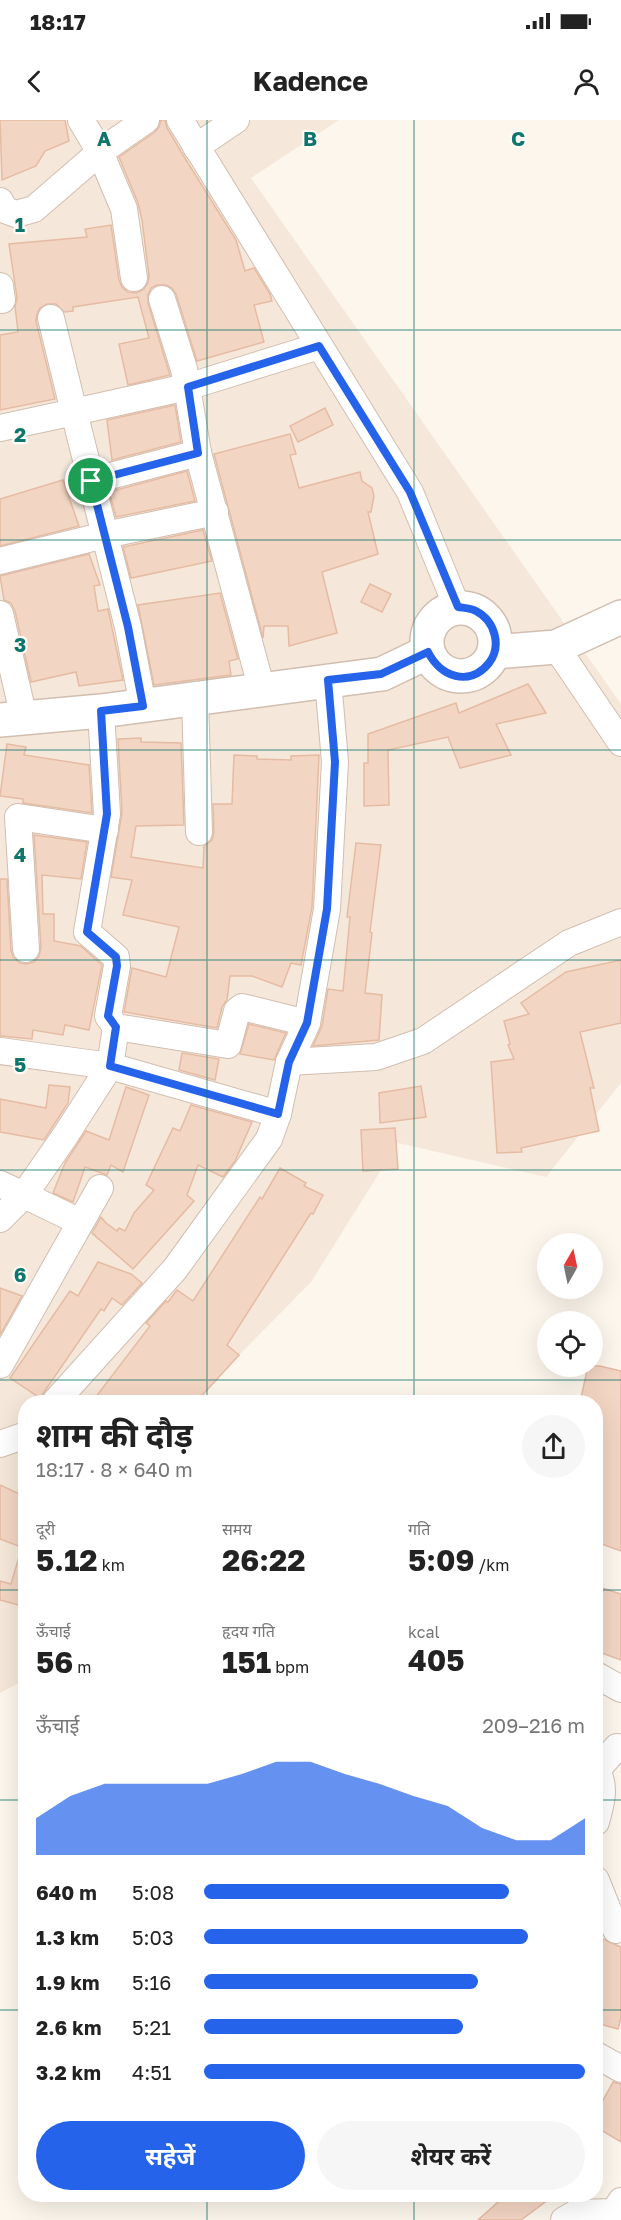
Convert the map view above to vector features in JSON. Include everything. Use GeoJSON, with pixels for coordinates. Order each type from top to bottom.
{"type":"FeatureCollection","features":[{"type":"Feature","properties":{"kind":"street"},"geometry":{"type":"LineString","coordinates":[[81,120],[100,152],[124,209],[134,278]]}},
{"type":"Feature","properties":{"kind":"street"},"geometry":{"type":"LineString","coordinates":[[2,210],[16,214],[34,209],[100,152],[146,120]]}},
{"type":"Feature","properties":{"kind":"street"},"geometry":{"type":"LineString","coordinates":[[180,120],[410,492],[458,607]]}},
{"type":"Feature","properties":{"kind":"street"},"geometry":{"type":"LineString","coordinates":[[196,147],[236,120]]}},
{"type":"Feature","properties":{"kind":"street"},"geometry":{"type":"LineString","coordinates":[[162,299],[188,387],[198,453],[262,690]]}},
{"type":"Feature","properties":{"kind":"street"},"geometry":{"type":"LineString","coordinates":[[51,318],[128,627],[143,706]]}},
{"type":"Feature","properties":{"kind":"street"},"geometry":{"type":"LineString","coordinates":[[0,429],[188,387],[319,346]]}},
{"type":"Feature","properties":{"kind":"street"},"geometry":{"type":"LineString","coordinates":[[91,481],[198,453]]}},
{"type":"Feature","properties":{"kind":"street"},"geometry":{"type":"LineString","coordinates":[[0,561],[105,535],[215,512]]}},
{"type":"Feature","properties":{"kind":"street"},"geometry":{"type":"LineString","coordinates":[[458,607],[476,611],[486,617],[496,637],[495,652],[489,663],[479,672],[465,677],[442,672],[433,663],[426,642],[428,630],[435,620],[446,611],[458,607]]}},
{"type":"Feature","properties":{"kind":"street"},"geometry":{"type":"LineString","coordinates":[[0,614],[12,719],[143,706],[381,674],[428,652]]}},
{"type":"Feature","properties":{"kind":"street"},"geometry":{"type":"LineString","coordinates":[[495,652],[556,647],[621,617]]}},
{"type":"Feature","properties":{"kind":"street"},"geometry":{"type":"LineString","coordinates":[[556,647],[621,743]]}},
{"type":"Feature","properties":{"kind":"street"},"geometry":{"type":"LineString","coordinates":[[61,1395],[175,1269],[269,1139],[278,1114],[289,1062],[307,1023],[327,909],[335,762],[328,680]]}},
{"type":"Feature","properties":{"kind":"street"},"geometry":{"type":"LineString","coordinates":[[195,698],[199,832]]}},
{"type":"Feature","properties":{"kind":"street"},"geometry":{"type":"LineString","coordinates":[[0,1219],[24,1195],[110,1066],[116,1027],[108,1016],[117,966],[116,957],[87,932],[107,814],[101,711]]}},
{"type":"Feature","properties":{"kind":"street"},"geometry":{"type":"LineString","coordinates":[[26,949],[9,815],[105,830]]}},
{"type":"Feature","properties":{"kind":"street"},"geometry":{"type":"LineString","coordinates":[[289,1062],[376,1057],[423,1041],[569,944],[621,922]]}},
{"type":"Feature","properties":{"kind":"street"},"geometry":{"type":"LineString","coordinates":[[116,1027],[228,1045],[237,1011],[243,1007],[307,1023]]}},
{"type":"Feature","properties":{"kind":"street"},"geometry":{"type":"LineString","coordinates":[[0,1051],[110,1066],[278,1114]]}},
{"type":"Feature","properties":{"kind":"street"},"geometry":{"type":"LineString","coordinates":[[0,1184],[80,1222]]}},
{"type":"Feature","properties":{"kind":"street"},"geometry":{"type":"LineString","coordinates":[[0,1365],[100,1188]]}},
{"type":"Feature","properties":{"kind":"street"},"geometry":{"type":"LineString","coordinates":[[0,1444],[18,1438]]}},
{"type":"Feature","properties":{"kind":"street"},"geometry":{"type":"LineString","coordinates":[[603,1679],[621,1689]]}},
{"type":"Feature","properties":{"kind":"street"},"geometry":{"type":"LineString","coordinates":[[603,1763],[617,1747]]}},
{"type":"Feature","properties":{"kind":"street"},"geometry":{"type":"LineString","coordinates":[[603,1902],[611,1927]]}},
{"type":"Feature","properties":{"kind":"street"},"geometry":{"type":"LineString","coordinates":[[603,2059],[621,2069]]}},
{"type":"Feature","properties":{"kind":"street"},"geometry":{"type":"LineString","coordinates":[[564,2220],[576,2213],[614,2211]]}},
{"type":"Feature","properties":{"kind":"shaded area"},"geometry":{"type":"Polygon","coordinates":[[[0,120],[339,120],[251,178],[621,704],[621,1083],[546,1177],[398,1143],[311,1282],[200,1395],[18,1395],[18,1684],[0,1693],[0,120]]]}},
{"type":"Feature","properties":{"kind":"building"},"geometry":{"type":"Polygon","coordinates":[[[0,120],[65,120],[69,141],[45,151],[36,166],[2,180],[0,120]]]}},
{"type":"Feature","properties":{"kind":"building"},"geometry":{"type":"Polygon","coordinates":[[[161,120],[165,120],[167,128],[236,240],[245,271],[254,268],[270,294],[272,301],[254,305],[264,342],[197,361],[176,294],[166,285],[157,285],[151,288],[148,303],[170,375],[128,385],[119,344],[149,338],[138,297],[73,307],[73,311],[64,312],[56,304],[47,304],[40,308],[36,321],[55,399],[0,410],[0,335],[18,332],[15,306],[17,298],[9,244],[87,237],[85,229],[111,225],[122,287],[128,292],[136,293],[144,289],[149,276],[142,220],[138,203],[119,157],[155,132],[161,120]]]}},
{"type":"Feature","properties":{"kind":"building"},"geometry":{"type":"Polygon","coordinates":[[[175,405],[181,442],[112,460],[107,420],[175,405]]]}},
{"type":"Feature","properties":{"kind":"building"},"geometry":{"type":"Polygon","coordinates":[[[325,408],[333,425],[298,442],[290,426],[325,408]]]}},
{"type":"Feature","properties":{"kind":"building"},"geometry":{"type":"Polygon","coordinates":[[[290,434],[296,454],[290,455],[299,488],[360,472],[362,481],[372,488],[374,496],[371,512],[368,512],[378,554],[322,572],[337,633],[289,646],[288,626],[264,626],[263,638],[214,454],[290,434]]]}},
{"type":"Feature","properties":{"kind":"building"},"geometry":{"type":"Polygon","coordinates":[[[187,471],[195,501],[116,517],[109,492],[187,471]]]}},
{"type":"Feature","properties":{"kind":"building"},"geometry":{"type":"Polygon","coordinates":[[[63,480],[79,526],[0,546],[0,499],[63,480]]]}},
{"type":"Feature","properties":{"kind":"building"},"geometry":{"type":"Polygon","coordinates":[[[203,530],[212,561],[131,578],[123,547],[203,530]]]}},
{"type":"Feature","properties":{"kind":"building"},"geometry":{"type":"Polygon","coordinates":[[[89,554],[100,585],[94,586],[98,611],[108,609],[123,680],[79,686],[76,672],[31,682],[15,611],[11,603],[4,600],[0,576],[89,554]]]}},
{"type":"Feature","properties":{"kind":"building"},"geometry":{"type":"Polygon","coordinates":[[[370,584],[391,594],[382,612],[361,602],[370,584]]]}},
{"type":"Feature","properties":{"kind":"building"},"geometry":{"type":"Polygon","coordinates":[[[220,593],[238,659],[229,661],[231,675],[154,685],[138,605],[220,593]]]}},
{"type":"Feature","properties":{"kind":"building"},"geometry":{"type":"Polygon","coordinates":[[[528,684],[546,713],[496,724],[511,755],[460,768],[448,737],[388,750],[389,805],[364,806],[364,763],[368,763],[368,734],[456,703],[459,713],[528,684]]]}},
{"type":"Feature","properties":{"kind":"building"},"geometry":{"type":"Polygon","coordinates":[[[141,738],[141,742],[181,743],[184,825],[136,826],[131,857],[203,868],[204,846],[212,840],[214,832],[213,804],[232,804],[234,755],[257,756],[257,759],[291,760],[291,756],[319,755],[312,907],[301,965],[291,963],[282,987],[252,976],[230,976],[227,1000],[222,1007],[217,1028],[124,1012],[132,968],[166,977],[179,927],[123,915],[132,880],[111,877],[122,813],[118,739],[141,738]]]}},
{"type":"Feature","properties":{"kind":"building"},"geometry":{"type":"Polygon","coordinates":[[[7,744],[26,747],[24,755],[89,765],[92,813],[23,803],[23,799],[0,796],[7,744]]]}},
{"type":"Feature","properties":{"kind":"building"},"geometry":{"type":"Polygon","coordinates":[[[34,835],[87,842],[81,879],[42,875],[43,914],[54,914],[54,941],[81,946],[102,965],[89,1030],[65,1025],[63,1035],[33,1030],[32,1039],[0,1036],[0,879],[7,879],[13,957],[20,963],[34,962],[41,948],[34,835]]]}},
{"type":"Feature","properties":{"kind":"building"},"geometry":{"type":"Polygon","coordinates":[[[356,843],[381,845],[365,993],[382,995],[379,1040],[313,1046],[322,1026],[328,989],[343,991],[350,917],[347,917],[356,843]]]}},
{"type":"Feature","properties":{"kind":"building"},"geometry":{"type":"Polygon","coordinates":[[[621,960],[621,1023],[580,1032],[594,1088],[590,1088],[599,1131],[521,1148],[522,1152],[497,1153],[491,1062],[514,1059],[508,1045],[510,1044],[504,1021],[529,1014],[521,1003],[566,972],[621,960]]]}},
{"type":"Feature","properties":{"kind":"building"},"geometry":{"type":"Polygon","coordinates":[[[249,1024],[286,1033],[274,1060],[240,1054],[249,1024]]]}},
{"type":"Feature","properties":{"kind":"building"},"geometry":{"type":"Polygon","coordinates":[[[182,1053],[219,1059],[215,1080],[179,1070],[182,1053]]]}},
{"type":"Feature","properties":{"kind":"building"},"geometry":{"type":"Polygon","coordinates":[[[49,1085],[70,1087],[68,1103],[44,1140],[0,1132],[0,1099],[46,1108],[49,1085]]]}},
{"type":"Feature","properties":{"kind":"building"},"geometry":{"type":"Polygon","coordinates":[[[421,1086],[426,1117],[380,1123],[379,1093],[421,1086]]]}},
{"type":"Feature","properties":{"kind":"building"},"geometry":{"type":"Polygon","coordinates":[[[126,1087],[149,1095],[123,1172],[111,1165],[107,1175],[85,1167],[73,1202],[53,1193],[65,1163],[86,1131],[109,1140],[126,1087]]]}},
{"type":"Feature","properties":{"kind":"building"},"geometry":{"type":"Polygon","coordinates":[[[191,1105],[252,1122],[235,1161],[223,1177],[198,1165],[187,1195],[194,1201],[133,1269],[92,1233],[101,1217],[117,1231],[119,1228],[125,1231],[134,1213],[154,1190],[146,1185],[173,1128],[180,1131],[191,1105]]]}},
{"type":"Feature","properties":{"kind":"building"},"geometry":{"type":"Polygon","coordinates":[[[395,1128],[398,1169],[363,1171],[361,1130],[395,1128]]]}},
{"type":"Feature","properties":{"kind":"building"},"geometry":{"type":"Polygon","coordinates":[[[280,1168],[306,1183],[304,1186],[323,1195],[313,1214],[311,1213],[227,1345],[239,1355],[202,1395],[97,1395],[150,1326],[146,1323],[177,1290],[193,1301],[260,1197],[262,1199],[280,1168]]]}},
{"type":"Feature","properties":{"kind":"building"},"geometry":{"type":"Polygon","coordinates":[[[98,1262],[131,1274],[142,1283],[122,1305],[112,1298],[104,1311],[101,1309],[42,1395],[36,1395],[10,1378],[70,1291],[78,1296],[98,1262]]]}},
{"type":"Feature","properties":{"kind":"building"},"geometry":{"type":"Polygon","coordinates":[[[0,1288],[22,1296],[0,1335],[0,1288]]]}},
{"type":"Feature","properties":{"kind":"building"},"geometry":{"type":"Polygon","coordinates":[[[603,1367],[621,1371],[621,1551],[603,1545],[603,1395],[582,1395],[586,1377],[603,1377],[603,1367]]]}},
{"type":"Feature","properties":{"kind":"building"},"geometry":{"type":"Polygon","coordinates":[[[0,1485],[18,1493],[18,1546],[0,1539],[0,1485]]]}},
{"type":"Feature","properties":{"kind":"building"},"geometry":{"type":"Polygon","coordinates":[[[18,1560],[18,1605],[0,1600],[0,1581],[11,1584],[18,1560]]]}},
{"type":"Feature","properties":{"kind":"building"},"geometry":{"type":"Polygon","coordinates":[[[603,1588],[621,1594],[621,1660],[603,1654],[603,1588]]]}},
{"type":"Feature","properties":{"kind":"building"},"geometry":{"type":"Polygon","coordinates":[[[603,1939],[621,1947],[621,2018],[618,2029],[603,2025],[603,1939]]]}},
{"type":"Feature","properties":{"kind":"building"},"geometry":{"type":"Polygon","coordinates":[[[613,2082],[621,2084],[621,2142],[603,2131],[603,2100],[613,2082]]]}},
{"type":"Feature","properties":{"kind":"building"},"geometry":{"type":"Polygon","coordinates":[[[498,2202],[545,2202],[521,2220],[478,2220],[498,2202]]]}},
{"type":"Feature","properties":{"kind":"route"},"geometry":{"type":"LineString","coordinates":[[319,346],[410,492],[458,607],[476,611],[486,617],[496,637],[495,652],[489,663],[479,672],[465,677],[442,672],[433,663],[428,652],[381,674],[328,680],[335,762],[327,909],[307,1023],[289,1062],[278,1114],[110,1066],[116,1027],[108,1016],[117,966],[116,957],[87,932],[107,814],[101,711],[143,706],[128,627],[91,481],[198,453],[188,387],[319,346]]}}]}
